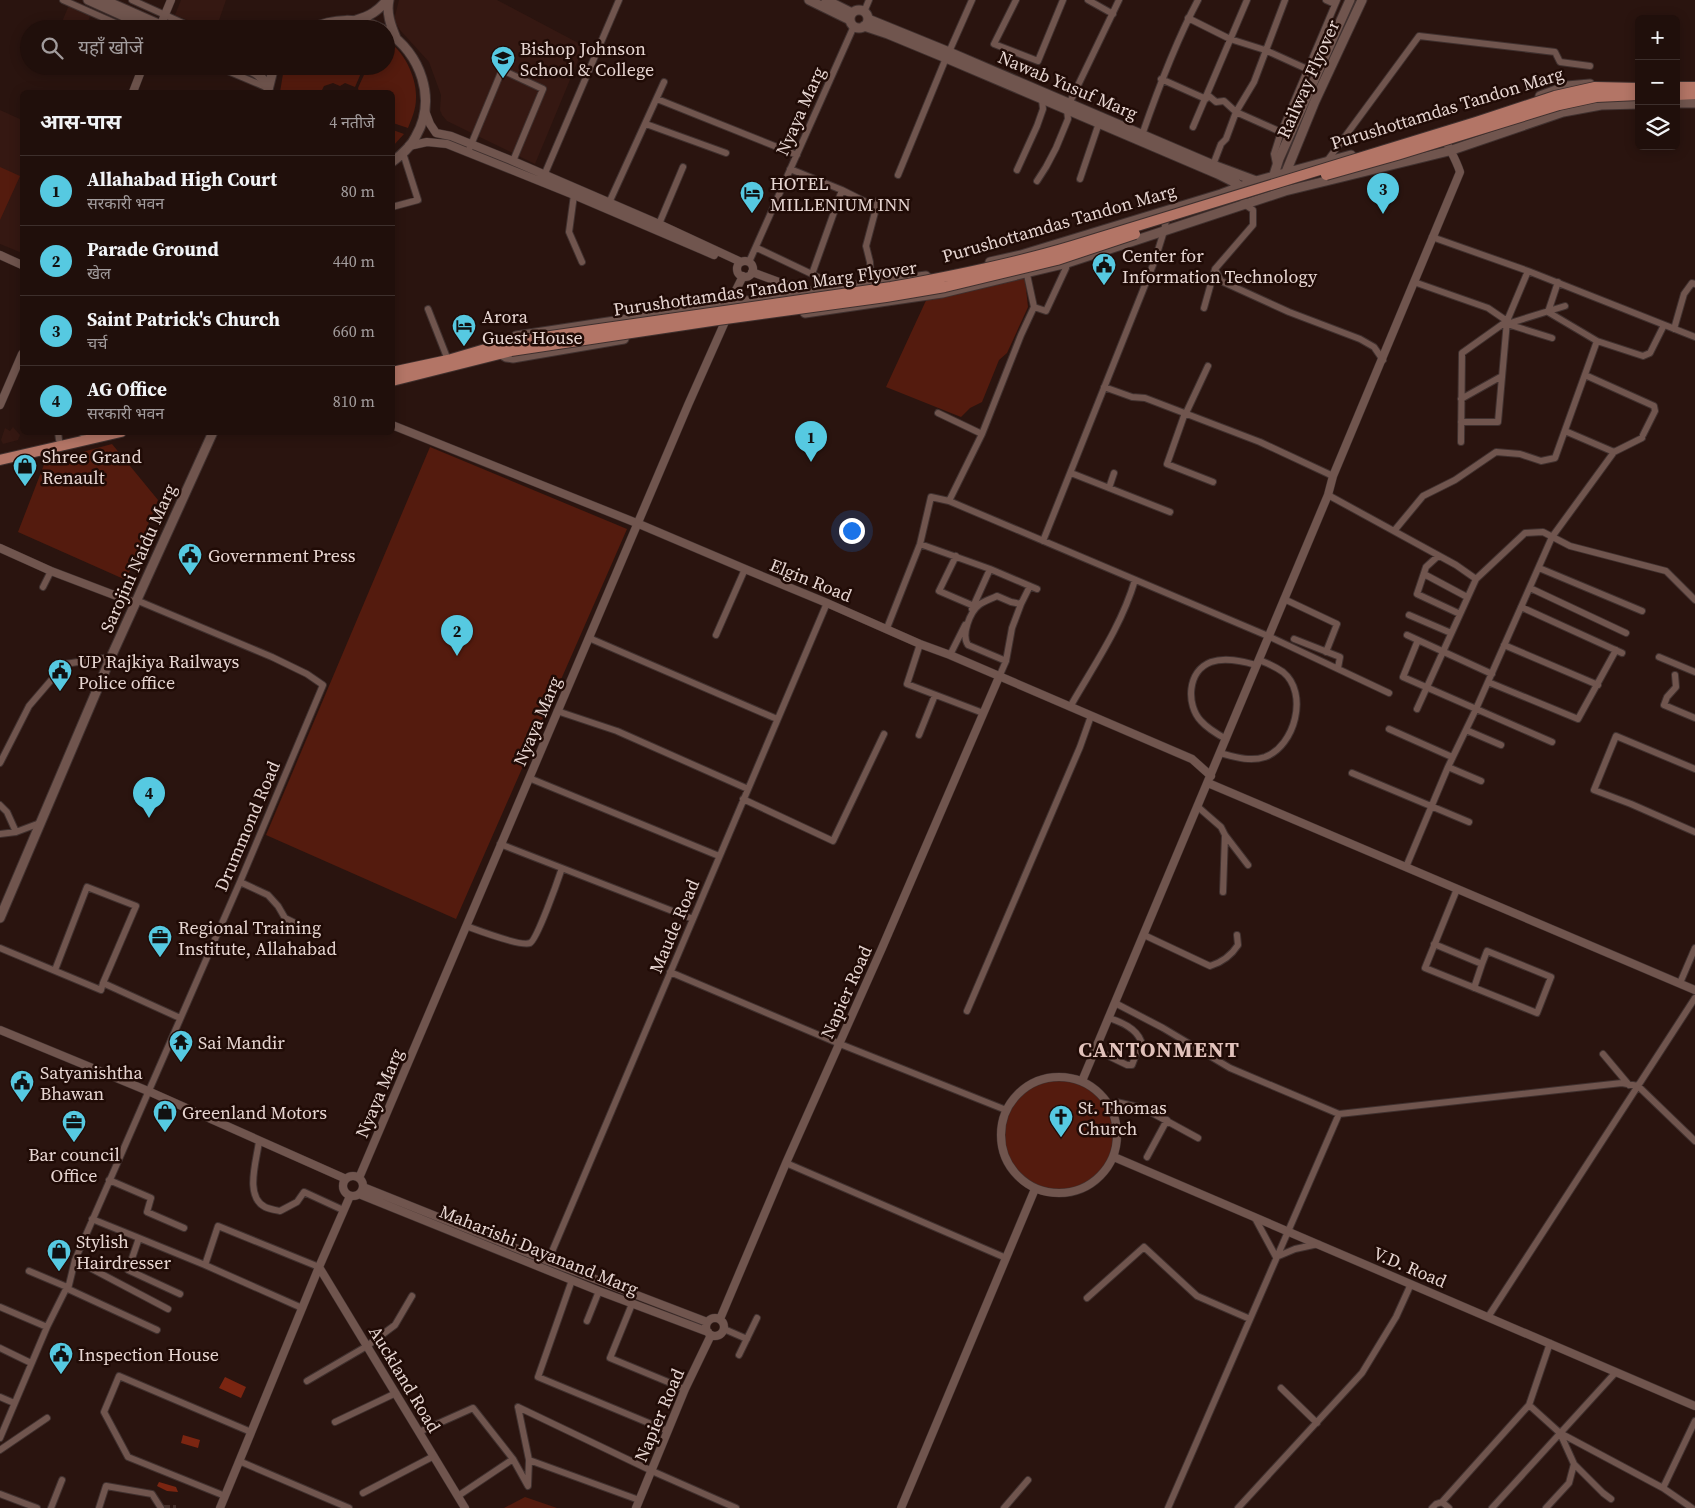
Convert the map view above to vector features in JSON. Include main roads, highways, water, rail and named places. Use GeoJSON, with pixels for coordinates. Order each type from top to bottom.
{"type":"FeatureCollection","features":[{"type":"Feature","properties":{"kind":"main road"},"geometry":{"type":"LineString","coordinates":[[88,0],[139,20]]}},
{"type":"Feature","properties":{"kind":"main road"},"geometry":{"type":"LineString","coordinates":[[104,0],[143,20]]}},
{"type":"Feature","properties":{"kind":"main road"},"geometry":{"type":"LineString","coordinates":[[337,20],[353,20],[372,15],[388,0]]}},
{"type":"Feature","properties":{"kind":"main road"},"geometry":{"type":"LineString","coordinates":[[388,0],[389,20]]}},
{"type":"Feature","properties":{"kind":"main road"},"geometry":{"type":"LineString","coordinates":[[809,0],[852,20]]}},
{"type":"Feature","properties":{"kind":"main road"},"geometry":{"type":"LineString","coordinates":[[826,0],[852,20],[859,28],[865,19],[860,10],[852,20]]}},
{"type":"Feature","properties":{"kind":"main road","name":"Railway Flyover"},"geometry":{"type":"LineString","coordinates":[[1267,197],[1282,153],[1350,0]]}},
{"type":"Feature","properties":{"kind":"main road","name":"Railway Flyover"},"geometry":{"type":"LineString","coordinates":[[1278,193],[1315,101],[1362,0]]}},
{"type":"Feature","properties":{"kind":"main road","name":"Nawab Yusuf Marg"},"geometry":{"type":"LineString","coordinates":[[865,19],[1068,107],[1256,181]]}},
{"type":"Feature","properties":{"kind":"main road"},"geometry":{"type":"LineString","coordinates":[[395,159],[417,136],[425,111],[426,95],[420,71],[414,58],[396,38]]}},
{"type":"Feature","properties":{"kind":"main road","name":"Nawab Yusuf Marg"},"geometry":{"type":"LineString","coordinates":[[948,55],[1042,100],[1068,107],[1099,123],[1230,180],[1241,187]]}},
{"type":"Feature","properties":{"kind":"main road"},"geometry":{"type":"LineString","coordinates":[[259,75],[264,79],[268,90]]}},
{"type":"Feature","properties":{"kind":"main road"},"geometry":{"type":"LineString","coordinates":[[268,90],[272,75]]}},
{"type":"Feature","properties":{"kind":"main road"},"geometry":{"type":"LineString","coordinates":[[1680,83],[1695,82]]}},
{"type":"Feature","properties":{"kind":"main road","name":"Purushottamdas Tandon Marg"},"geometry":{"type":"LineString","coordinates":[[1635,83],[1567,86],[1441,130],[1256,181],[1021,255],[944,274],[806,292],[501,340],[505,348],[506,358],[513,358],[724,324],[942,293],[1067,263],[1278,193],[1450,151],[1563,112],[1601,106],[1635,104]]}},
{"type":"Feature","properties":{"kind":"main road","name":"Purushottamdas Tandon Marg Flyover"},"geometry":{"type":"LineString","coordinates":[[505,348],[891,287],[977,271],[1040,256],[1555,96],[1596,87],[1635,88]]}},
{"type":"Feature","properties":{"kind":"main road"},"geometry":{"type":"LineString","coordinates":[[1680,87],[1695,87]]}},
{"type":"Feature","properties":{"kind":"main road"},"geometry":{"type":"LineString","coordinates":[[1680,94],[1695,94]]}},
{"type":"Feature","properties":{"kind":"main road","name":"Purushottamdas Tandon Marg Flyover"},"geometry":{"type":"LineString","coordinates":[[505,348],[718,320],[945,287],[1057,260],[1234,200],[1397,155],[1559,105],[1596,97],[1635,96]]}},
{"type":"Feature","properties":{"kind":"main road"},"geometry":{"type":"LineString","coordinates":[[1680,103],[1695,103]]}},
{"type":"Feature","properties":{"kind":"main road","name":"Purushottamdas Tandon Marg"},"geometry":{"type":"LineString","coordinates":[[395,371],[505,348]]}},
{"type":"Feature","properties":{"kind":"main road","name":"Purushottamdas Tandon Marg"},"geometry":{"type":"LineString","coordinates":[[395,379],[505,348]]}},
{"type":"Feature","properties":{"kind":"main road"},"geometry":{"type":"LineString","coordinates":[[0,460],[108,435]]}},
{"type":"Feature","properties":{"kind":"main road","name":"Sarojini Naidu Marg"},"geometry":{"type":"LineString","coordinates":[[0,918],[111,657],[211,435]]}},
{"type":"Feature","properties":{"kind":"main road"},"geometry":{"type":"LineString","coordinates":[[0,454],[58,436]]}},
{"type":"Feature","properties":{"kind":"tunnel"},"geometry":{"type":"LineString","coordinates":[[164,1508],[176,1508]]}},
{"type":"Feature","properties":{"kind":"place","name":"Bishop Johnson School & College"},"geometry":{"type":"Point","coordinates":[503,79]}},
{"type":"Feature","properties":{"kind":"place","name":"HOTEL MILLENIUM INN"},"geometry":{"type":"Point","coordinates":[752,214]}},
{"type":"Feature","properties":{"kind":"place","name":"Saint Patrick's Church"},"geometry":{"type":"Point","coordinates":[1383,214]}},
{"type":"Feature","properties":{"kind":"place","name":"Center for Information Technology"},"geometry":{"type":"Point","coordinates":[1104,286]}},
{"type":"Feature","properties":{"kind":"place","name":"Arora Guest House"},"geometry":{"type":"Point","coordinates":[464,347]}},
{"type":"Feature","properties":{"kind":"place","name":"Allahabad High Court"},"geometry":{"type":"Point","coordinates":[811,462]}},
{"type":"Feature","properties":{"kind":"place","name":"Shree Grand Renault"},"geometry":{"type":"Point","coordinates":[25,487]}},
{"type":"Feature","properties":{"kind":"place","name":"Government Press"},"geometry":{"type":"Point","coordinates":[190,576]}},
{"type":"Feature","properties":{"kind":"place","name":"Parade Ground"},"geometry":{"type":"Point","coordinates":[457,656]}},
{"type":"Feature","properties":{"kind":"place","name":"UP Rajkiya Railways Police office"},"geometry":{"type":"Point","coordinates":[60,692]}},
{"type":"Feature","properties":{"kind":"place","name":"AG Office"},"geometry":{"type":"Point","coordinates":[149,818]}},
{"type":"Feature","properties":{"kind":"place","name":"Regional Training Institute, Allahabad"},"geometry":{"type":"Point","coordinates":[160,958]}},
{"type":"Feature","properties":{"kind":"place","name":"Sai Mandir"},"geometry":{"type":"Point","coordinates":[181,1063]}},
{"type":"Feature","properties":{"kind":"place","name":"Satyanishtha Bhawan"},"geometry":{"type":"Point","coordinates":[22,1103]}},
{"type":"Feature","properties":{"kind":"place","name":"Greenland Motors"},"geometry":{"type":"Point","coordinates":[165,1133]}},
{"type":"Feature","properties":{"kind":"place","name":"St. Thomas Church"},"geometry":{"type":"Point","coordinates":[1061,1138]}},
{"type":"Feature","properties":{"kind":"place","name":"Bar council Office"},"geometry":{"type":"Point","coordinates":[74,1143]}},
{"type":"Feature","properties":{"kind":"place","name":"Stylish Hairdresser"},"geometry":{"type":"Point","coordinates":[59,1272]}},
{"type":"Feature","properties":{"kind":"place","name":"Inspection House"},"geometry":{"type":"Point","coordinates":[61,1375]}},
{"type":"Feature","properties":{"kind":"district","name":"CANTONMENT"},"geometry":{"type":"Point","coordinates":[1159,1049]}}]}
